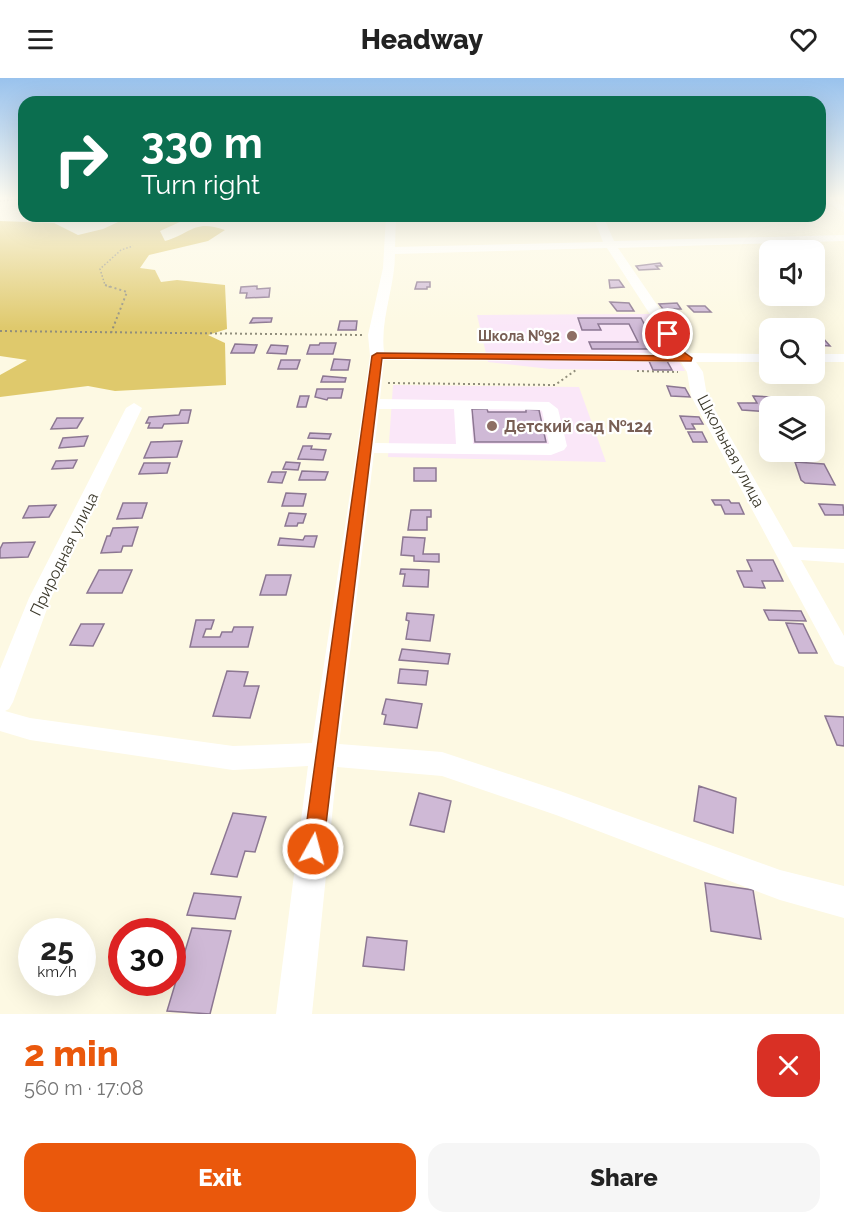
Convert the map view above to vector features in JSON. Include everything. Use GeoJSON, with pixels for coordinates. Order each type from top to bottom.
{"type":"FeatureCollection","features":[{"type":"Feature","properties":{"kind":"street"},"geometry":{"type":"LineString","coordinates":[[294,1014],[324,754],[366,448],[379,404],[376,345],[389,268],[390,241]]}},
{"type":"Feature","properties":{"kind":"street","name":"Школьная улица"},"geometry":{"type":"LineString","coordinates":[[609,241],[682,355],[691,365],[699,396],[844,658]]}},
{"type":"Feature","properties":{"kind":"street"},"geometry":{"type":"LineString","coordinates":[[390,251],[739,241]]}},
{"type":"Feature","properties":{"kind":"street"},"geometry":{"type":"LineString","coordinates":[[376,345],[691,365],[759,359]]}},
{"type":"Feature","properties":{"kind":"street"},"geometry":{"type":"LineString","coordinates":[[825,358],[844,358]]}},
{"type":"Feature","properties":{"kind":"street"},"geometry":{"type":"LineString","coordinates":[[366,448],[551,450],[558,446],[548,407],[379,404]]}},
{"type":"Feature","properties":{"kind":"street"},"geometry":{"type":"LineString","coordinates":[[462,405],[465,449]]}},
{"type":"Feature","properties":{"kind":"street","name":"Природная улица"},"geometry":{"type":"LineString","coordinates":[[0,702],[40,598],[134,408]]}},
{"type":"Feature","properties":{"kind":"street"},"geometry":{"type":"LineString","coordinates":[[787,552],[844,556]]}},
{"type":"Feature","properties":{"kind":"street"},"geometry":{"type":"LineString","coordinates":[[0,720],[30,729],[233,758],[324,754],[442,764],[561,804],[780,885],[844,902]]}},
{"type":"Feature","properties":{"kind":"path"},"geometry":{"type":"LineString","coordinates":[[111,333],[127,292],[105,285],[100,269],[121,250],[133,246]]}},
{"type":"Feature","properties":{"kind":"path"},"geometry":{"type":"LineString","coordinates":[[0,331],[111,333],[376,345]]}},
{"type":"Feature","properties":{"kind":"path"},"geometry":{"type":"LineString","coordinates":[[636,371],[691,365]]}},
{"type":"Feature","properties":{"kind":"path"},"geometry":{"type":"LineString","coordinates":[[379,404],[388,383],[555,385],[563,382],[572,371],[577,370]]}},
{"type":"Feature","properties":{"kind":"shaded area"},"geometry":{"type":"Polygon","coordinates":[[[0,241],[208,241],[149,255],[140,268],[155,270],[161,282],[177,280],[225,285],[227,329],[208,335],[225,343],[226,385],[115,391],[88,386],[0,397],[0,375],[27,360],[0,356],[0,241]]]}},
{"type":"Feature","properties":{"kind":"shaded area","name":"Школа №92"},"geometry":{"type":"Polygon","coordinates":[[[650,314],[685,371],[550,369],[488,362],[477,315],[650,314]]]}},
{"type":"Feature","properties":{"kind":"shaded area","name":"Детский сад №124"},"geometry":{"type":"Polygon","coordinates":[[[393,385],[579,387],[606,462],[388,457],[393,385]]]}},
{"type":"Feature","properties":{"kind":"building"},"geometry":{"type":"Polygon","coordinates":[[[660,263],[662,266],[656,266],[659,269],[639,270],[636,266],[660,263]]]}},
{"type":"Feature","properties":{"kind":"building"},"geometry":{"type":"Polygon","coordinates":[[[609,280],[619,280],[624,287],[610,288],[609,280]]]}},
{"type":"Feature","properties":{"kind":"building"},"geometry":{"type":"Polygon","coordinates":[[[417,282],[430,282],[430,287],[415,289],[417,282]]]}},
{"type":"Feature","properties":{"kind":"building"},"geometry":{"type":"Polygon","coordinates":[[[257,286],[257,289],[270,288],[269,297],[246,298],[247,293],[240,293],[241,287],[257,286]]]}},
{"type":"Feature","properties":{"kind":"building"},"geometry":{"type":"Polygon","coordinates":[[[610,302],[629,303],[634,311],[617,311],[610,302]]]}},
{"type":"Feature","properties":{"kind":"building"},"geometry":{"type":"Polygon","coordinates":[[[677,303],[681,309],[663,309],[659,304],[677,303]]]}},
{"type":"Feature","properties":{"kind":"building"},"geometry":{"type":"Polygon","coordinates":[[[688,306],[705,306],[711,312],[694,312],[688,306]]]}},
{"type":"Feature","properties":{"kind":"building"},"geometry":{"type":"Polygon","coordinates":[[[253,318],[272,318],[271,322],[250,323],[253,318]]]}},
{"type":"Feature","properties":{"kind":"building"},"geometry":{"type":"Polygon","coordinates":[[[578,318],[641,318],[658,349],[592,349],[589,342],[638,342],[629,324],[598,324],[601,330],[582,330],[578,318]]]}},
{"type":"Feature","properties":{"kind":"building"},"geometry":{"type":"Polygon","coordinates":[[[669,318],[685,318],[687,321],[683,321],[691,325],[675,326],[669,318]]]}},
{"type":"Feature","properties":{"kind":"building"},"geometry":{"type":"Polygon","coordinates":[[[340,321],[357,321],[356,330],[338,330],[340,321]]]}},
{"type":"Feature","properties":{"kind":"building"},"geometry":{"type":"Polygon","coordinates":[[[336,343],[333,354],[307,354],[310,345],[336,343]]]}},
{"type":"Feature","properties":{"kind":"building"},"geometry":{"type":"Polygon","coordinates":[[[235,344],[257,345],[254,353],[231,353],[235,344]]]}},
{"type":"Feature","properties":{"kind":"building"},"geometry":{"type":"Polygon","coordinates":[[[271,345],[288,346],[286,354],[267,353],[271,345]]]}},
{"type":"Feature","properties":{"kind":"building"},"geometry":{"type":"Polygon","coordinates":[[[334,359],[350,360],[348,370],[331,370],[334,359]]]}},
{"type":"Feature","properties":{"kind":"building"},"geometry":{"type":"Polygon","coordinates":[[[281,360],[300,360],[297,369],[278,369],[281,360]]]}},
{"type":"Feature","properties":{"kind":"building"},"geometry":{"type":"Polygon","coordinates":[[[649,361],[667,361],[672,370],[653,370],[649,361]]]}},
{"type":"Feature","properties":{"kind":"building"},"geometry":{"type":"Polygon","coordinates":[[[323,376],[346,378],[345,382],[321,382],[323,376]]]}},
{"type":"Feature","properties":{"kind":"building"},"geometry":{"type":"Polygon","coordinates":[[[667,386],[685,388],[690,397],[671,396],[667,386]]]}},
{"type":"Feature","properties":{"kind":"building"},"geometry":{"type":"Polygon","coordinates":[[[317,389],[343,389],[341,398],[328,398],[327,400],[315,397],[317,389]]]}},
{"type":"Feature","properties":{"kind":"building"},"geometry":{"type":"Polygon","coordinates":[[[300,396],[309,396],[306,407],[297,407],[300,396]]]}},
{"type":"Feature","properties":{"kind":"building"},"geometry":{"type":"Polygon","coordinates":[[[753,396],[759,396],[759,411],[742,410],[738,403],[757,403],[753,396]]]}},
{"type":"Feature","properties":{"kind":"building"},"geometry":{"type":"Polygon","coordinates":[[[472,409],[487,409],[488,412],[539,410],[546,442],[475,442],[472,409]]]}},
{"type":"Feature","properties":{"kind":"building"},"geometry":{"type":"Polygon","coordinates":[[[181,410],[191,410],[188,423],[164,424],[162,428],[148,428],[150,423],[146,423],[149,417],[179,415],[181,410]]]}},
{"type":"Feature","properties":{"kind":"building"},"geometry":{"type":"Polygon","coordinates":[[[680,416],[699,417],[703,424],[692,424],[695,429],[686,429],[680,416]]]}},
{"type":"Feature","properties":{"kind":"building"},"geometry":{"type":"Polygon","coordinates":[[[57,418],[83,418],[77,428],[51,429],[57,418]]]}},
{"type":"Feature","properties":{"kind":"building"},"geometry":{"type":"Polygon","coordinates":[[[688,432],[702,432],[707,442],[693,442],[688,432]]]}},
{"type":"Feature","properties":{"kind":"building"},"geometry":{"type":"Polygon","coordinates":[[[310,433],[331,434],[329,439],[308,438],[310,433]]]}},
{"type":"Feature","properties":{"kind":"building"},"geometry":{"type":"Polygon","coordinates":[[[88,436],[84,446],[59,448],[63,438],[88,436]]]}},
{"type":"Feature","properties":{"kind":"building"},"geometry":{"type":"Polygon","coordinates":[[[182,441],[177,457],[144,458],[151,442],[182,441]]]}},
{"type":"Feature","properties":{"kind":"building"},"geometry":{"type":"Polygon","coordinates":[[[303,446],[326,450],[323,460],[298,459],[303,446]]]}},
{"type":"Feature","properties":{"kind":"building"},"geometry":{"type":"Polygon","coordinates":[[[77,460],[73,468],[52,469],[56,461],[77,460]]]}},
{"type":"Feature","properties":{"kind":"building"},"geometry":{"type":"Polygon","coordinates":[[[286,462],[300,463],[298,470],[283,469],[286,462]]]}},
{"type":"Feature","properties":{"kind":"building"},"geometry":{"type":"Polygon","coordinates":[[[795,462],[824,464],[835,485],[805,483],[801,480],[795,462]]]}},
{"type":"Feature","properties":{"kind":"building"},"geometry":{"type":"Polygon","coordinates":[[[144,463],[170,463],[167,473],[139,474],[144,463]]]}},
{"type":"Feature","properties":{"kind":"building"},"geometry":{"type":"Polygon","coordinates":[[[414,468],[436,468],[436,481],[414,481],[414,468]]]}},
{"type":"Feature","properties":{"kind":"building"},"geometry":{"type":"Polygon","coordinates":[[[302,471],[328,472],[325,480],[299,480],[302,471]]]}},
{"type":"Feature","properties":{"kind":"building"},"geometry":{"type":"Polygon","coordinates":[[[272,472],[286,472],[282,483],[268,482],[272,472]]]}},
{"type":"Feature","properties":{"kind":"building"},"geometry":{"type":"Polygon","coordinates":[[[286,493],[306,494],[303,506],[282,506],[286,493]]]}},
{"type":"Feature","properties":{"kind":"building"},"geometry":{"type":"Polygon","coordinates":[[[712,500],[729,500],[731,503],[739,503],[744,514],[725,514],[721,505],[715,505],[712,500]]]}},
{"type":"Feature","properties":{"kind":"building"},"geometry":{"type":"Polygon","coordinates":[[[123,503],[147,503],[142,518],[117,519],[123,503]]]}},
{"type":"Feature","properties":{"kind":"building"},"geometry":{"type":"Polygon","coordinates":[[[819,504],[843,505],[844,515],[825,515],[819,504]]]}},
{"type":"Feature","properties":{"kind":"building"},"geometry":{"type":"Polygon","coordinates":[[[56,505],[49,517],[23,518],[29,506],[56,505]]]}},
{"type":"Feature","properties":{"kind":"building"},"geometry":{"type":"Polygon","coordinates":[[[411,510],[431,510],[431,517],[427,517],[427,530],[408,530],[411,510]]]}},
{"type":"Feature","properties":{"kind":"building"},"geometry":{"type":"Polygon","coordinates":[[[289,513],[306,514],[303,523],[298,523],[297,526],[285,526],[289,513]]]}},
{"type":"Feature","properties":{"kind":"building"},"geometry":{"type":"Polygon","coordinates":[[[138,527],[132,546],[123,546],[121,552],[101,553],[107,536],[110,536],[113,528],[138,527]]]}},
{"type":"Feature","properties":{"kind":"building"},"geometry":{"type":"Polygon","coordinates":[[[305,536],[317,536],[314,547],[278,545],[280,538],[303,540],[305,536]]]}},
{"type":"Feature","properties":{"kind":"building"},"geometry":{"type":"Polygon","coordinates":[[[403,537],[425,538],[423,554],[439,554],[439,562],[414,561],[414,556],[401,555],[403,537]]]}},
{"type":"Feature","properties":{"kind":"building"},"geometry":{"type":"Polygon","coordinates":[[[35,542],[28,557],[0,558],[3,543],[35,542]]]}},
{"type":"Feature","properties":{"kind":"building"},"geometry":{"type":"Polygon","coordinates":[[[747,560],[773,560],[783,581],[762,581],[765,588],[744,587],[737,571],[752,571],[747,560]]]}},
{"type":"Feature","properties":{"kind":"building"},"geometry":{"type":"Polygon","coordinates":[[[401,569],[429,570],[428,587],[403,586],[405,574],[400,574],[401,569]]]}},
{"type":"Feature","properties":{"kind":"building"},"geometry":{"type":"Polygon","coordinates":[[[99,570],[132,570],[122,593],[87,593],[99,570]]]}},
{"type":"Feature","properties":{"kind":"building"},"geometry":{"type":"Polygon","coordinates":[[[266,575],[291,575],[286,595],[260,595],[266,575]]]}},
{"type":"Feature","properties":{"kind":"building"},"geometry":{"type":"Polygon","coordinates":[[[764,610],[801,611],[806,621],[769,620],[764,610]]]}},
{"type":"Feature","properties":{"kind":"building"},"geometry":{"type":"Polygon","coordinates":[[[407,613],[434,615],[430,641],[406,639],[409,621],[406,620],[407,613]]]}},
{"type":"Feature","properties":{"kind":"building"},"geometry":{"type":"Polygon","coordinates":[[[196,620],[214,620],[211,629],[206,629],[203,637],[220,637],[222,632],[232,632],[234,627],[253,627],[248,647],[190,647],[196,620]]]}},
{"type":"Feature","properties":{"kind":"building"},"geometry":{"type":"Polygon","coordinates":[[[786,623],[803,624],[817,653],[799,653],[786,623]]]}},
{"type":"Feature","properties":{"kind":"building"},"geometry":{"type":"Polygon","coordinates":[[[81,624],[104,624],[93,646],[70,645],[81,624]]]}},
{"type":"Feature","properties":{"kind":"building"},"geometry":{"type":"Polygon","coordinates":[[[402,649],[450,654],[448,664],[399,660],[402,649]]]}},
{"type":"Feature","properties":{"kind":"building"},"geometry":{"type":"Polygon","coordinates":[[[400,669],[428,671],[426,685],[398,683],[400,669]]]}},
{"type":"Feature","properties":{"kind":"building"},"geometry":{"type":"Polygon","coordinates":[[[227,671],[248,672],[244,686],[259,686],[250,718],[213,716],[227,671]]]}},
{"type":"Feature","properties":{"kind":"building"},"geometry":{"type":"Polygon","coordinates":[[[386,699],[422,704],[417,728],[384,724],[386,715],[382,714],[386,699]]]}},
{"type":"Feature","properties":{"kind":"building"},"geometry":{"type":"Polygon","coordinates":[[[825,716],[844,717],[844,746],[837,745],[825,716]]]}},
{"type":"Feature","properties":{"kind":"building"},"geometry":{"type":"Polygon","coordinates":[[[699,786],[736,798],[733,833],[694,821],[699,786]]]}},
{"type":"Feature","properties":{"kind":"building"},"geometry":{"type":"Polygon","coordinates":[[[419,793],[451,801],[444,832],[410,825],[419,793]]]}},
{"type":"Feature","properties":{"kind":"building"},"geometry":{"type":"Polygon","coordinates":[[[233,813],[266,817],[255,852],[245,851],[237,877],[211,874],[233,813]]]}},
{"type":"Feature","properties":{"kind":"building"},"geometry":{"type":"Polygon","coordinates":[[[705,883],[753,890],[761,939],[711,931],[705,883]]]}},
{"type":"Feature","properties":{"kind":"building"},"geometry":{"type":"Polygon","coordinates":[[[194,893],[241,897],[235,919],[187,915],[194,893]]]}},
{"type":"Feature","properties":{"kind":"building"},"geometry":{"type":"Polygon","coordinates":[[[192,928],[231,931],[210,1014],[167,1011],[172,996],[186,996],[186,948],[192,928]]]}},
{"type":"Feature","properties":{"kind":"building"},"geometry":{"type":"Polygon","coordinates":[[[367,937],[407,941],[404,970],[363,966],[367,937]]]}},
{"type":"Feature","properties":{"kind":"place","name":"Школа №92"},"geometry":{"type":"Point","coordinates":[572,336]}},
{"type":"Feature","properties":{"kind":"place","name":"Детский сад №124"},"geometry":{"type":"Point","coordinates":[492,426]}},
{"type":"Feature","properties":{"kind":"route"},"geometry":{"type":"LineString","coordinates":[[313,849],[377,356],[687,358],[682,355],[668,334]]}}]}
